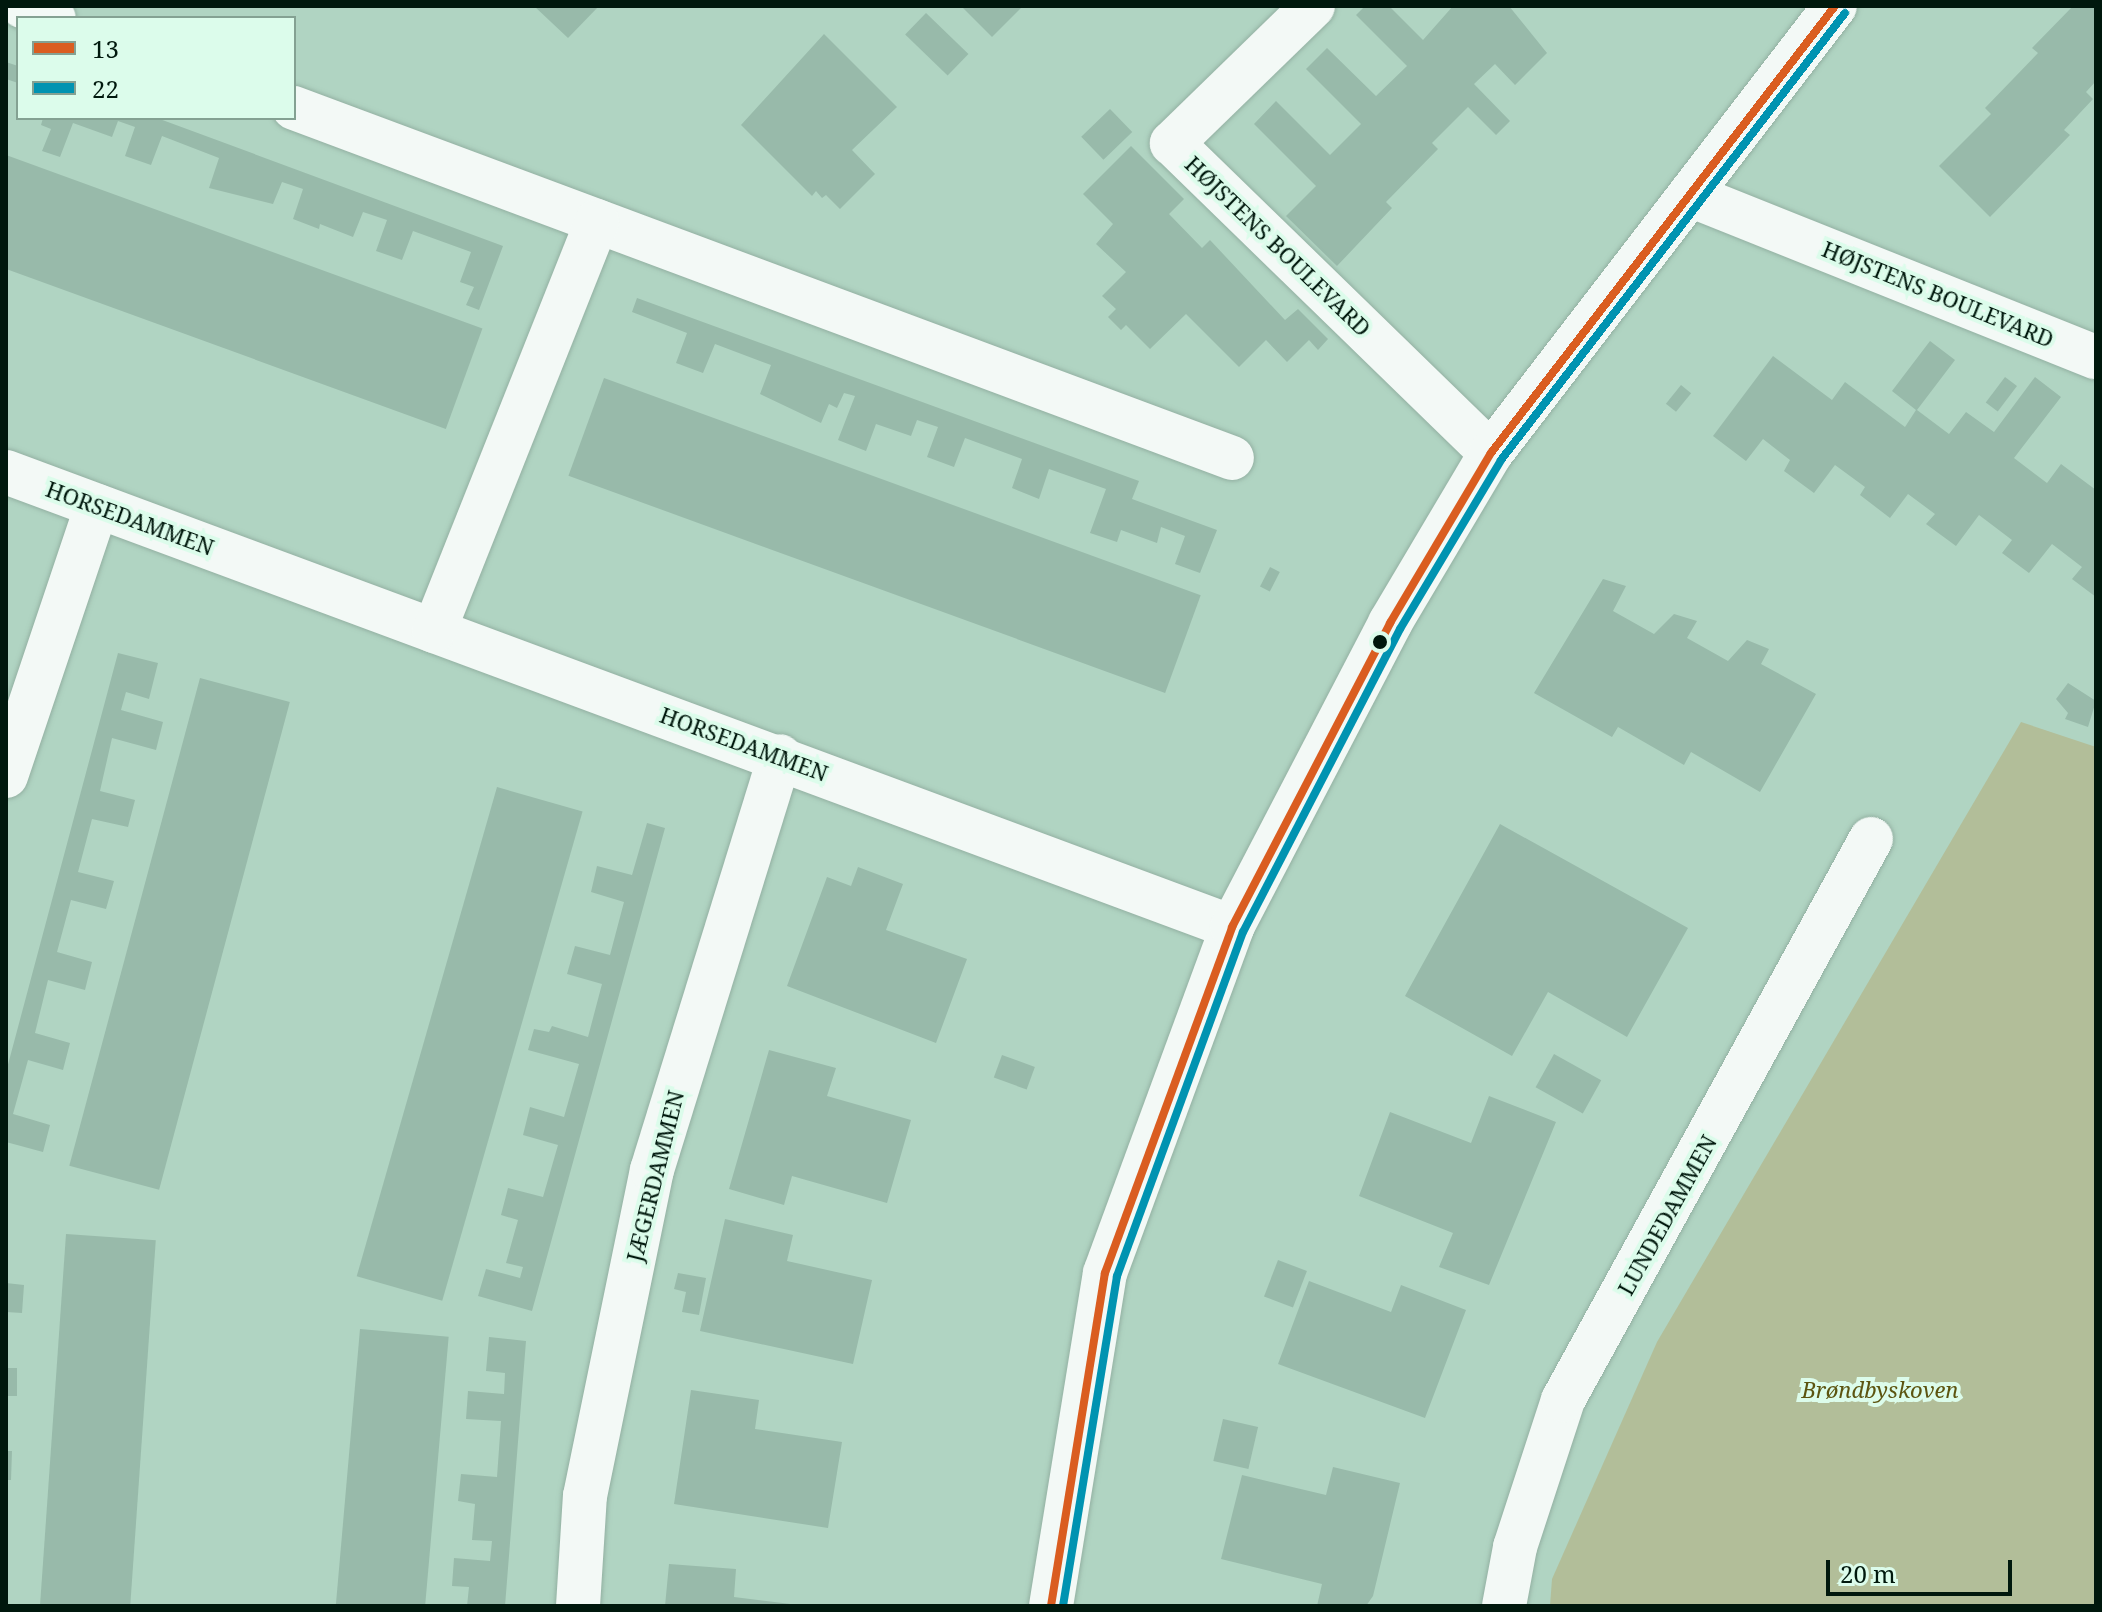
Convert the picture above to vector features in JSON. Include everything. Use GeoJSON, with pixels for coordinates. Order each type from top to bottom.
{"type":"FeatureCollection","features":[{"type":"Feature","properties":{"kind":"street"},"geometry":{"type":"LineString","coordinates":[[22,6],[49,16]]}},
{"type":"Feature","properties":{"kind":"street","name":"HØJSTENS BOULEVARD"},"geometry":{"type":"LineString","coordinates":[[1313,6],[1172,143],[1491,453]]}},
{"type":"Feature","properties":{"kind":"street"},"geometry":{"type":"LineString","coordinates":[[1051,1606],[1105,1273],[1232,927],[1390,623],[1491,453],[1835,6]]}},
{"type":"Feature","properties":{"kind":"street"},"geometry":{"type":"LineString","coordinates":[[296,109],[1232,458]]}},
{"type":"Feature","properties":{"kind":"street","name":"HØJSTENS BOULEVARD"},"geometry":{"type":"LineString","coordinates":[[1690,195],[2096,357]]}},
{"type":"Feature","properties":{"kind":"street"},"geometry":{"type":"LineString","coordinates":[[434,631],[597,221]]}},
{"type":"Feature","properties":{"kind":"street","name":"HORSEDAMMEN"},"geometry":{"type":"LineString","coordinates":[[6,472],[780,756],[1232,927]]}},
{"type":"Feature","properties":{"kind":"street"},"geometry":{"type":"LineString","coordinates":[[6,776],[97,506]]}},
{"type":"Feature","properties":{"kind":"street","name":"JÆGERDAMMEN"},"geometry":{"type":"LineString","coordinates":[[578,1606],[585,1496],[652,1170],[780,756]]}},
{"type":"Feature","properties":{"kind":"street","name":"LUNDEDAMMEN"},"geometry":{"type":"LineString","coordinates":[[1504,1606],[1515,1547],[1563,1400],[1871,839]]}},
{"type":"Feature","properties":{"kind":"green space","name":"Brøndbyskoven"},"geometry":{"type":"Polygon","coordinates":[[[2021,722],[2096,747],[2096,1606],[1550,1606],[1552,1579],[1657,1342],[2021,722]]]}},
{"type":"Feature","properties":{"kind":"building"},"geometry":{"type":"Polygon","coordinates":[[[534,6],[599,6],[568,38],[534,6]]]}},
{"type":"Feature","properties":{"kind":"building"},"geometry":{"type":"Polygon","coordinates":[[[961,6],[1023,6],[992,37],[961,6]]]}},
{"type":"Feature","properties":{"kind":"building"},"geometry":{"type":"Polygon","coordinates":[[[1365,6],[1389,6],[1423,40],[1453,6],[1509,6],[1547,53],[1515,85],[1495,64],[1474,84],[1510,121],[1496,135],[1468,107],[1432,143],[1438,149],[1386,202],[1392,208],[1337,266],[1286,216],[1316,186],[1254,124],[1276,101],[1330,155],[1361,124],[1306,69],[1327,48],[1376,96],[1407,66],[1356,15],[1365,6]]]}},
{"type":"Feature","properties":{"kind":"building"},"geometry":{"type":"Polygon","coordinates":[[[2073,6],[2096,6],[2096,81],[2086,92],[2093,99],[2064,130],[2070,135],[1990,217],[1939,166],[1991,114],[1985,108],[2038,53],[2032,48],[2073,6]]]}},
{"type":"Feature","properties":{"kind":"building"},"geometry":{"type":"Polygon","coordinates":[[[926,13],[968,54],[948,76],[905,35],[926,13]]]}},
{"type":"Feature","properties":{"kind":"building"},"geometry":{"type":"Polygon","coordinates":[[[824,34],[897,107],[852,150],[875,174],[840,209],[826,195],[822,198],[816,191],[812,196],[741,125],[824,34]]]}},
{"type":"Feature","properties":{"kind":"building"},"geometry":{"type":"Polygon","coordinates":[[[6,62],[16,65],[16,82],[6,79],[6,62]]]}},
{"type":"Feature","properties":{"kind":"building"},"geometry":{"type":"Polygon","coordinates":[[[1110,109],[1132,132],[1103,160],[1081,137],[1110,109]]]}},
{"type":"Feature","properties":{"kind":"building"},"geometry":{"type":"Polygon","coordinates":[[[42,120],[162,120],[503,246],[479,310],[466,305],[474,287],[460,282],[471,252],[413,231],[402,260],[376,251],[387,220],[363,212],[353,237],[320,224],[319,229],[293,219],[303,189],[282,182],[273,204],[209,188],[219,158],[162,136],[151,165],[125,156],[135,127],[118,121],[112,137],[73,123],[60,157],[42,151],[51,129],[41,125],[42,120]]]}},
{"type":"Feature","properties":{"kind":"building"},"geometry":{"type":"Polygon","coordinates":[[[1131,146],[1184,199],[1169,214],[1202,248],[1210,240],[1285,320],[1298,309],[1328,339],[1318,350],[1309,340],[1287,362],[1266,340],[1239,367],[1186,314],[1150,349],[1126,325],[1121,330],[1108,317],[1116,309],[1102,296],[1126,272],[1096,244],[1113,224],[1083,194],[1131,146]]]}},
{"type":"Feature","properties":{"kind":"building"},"geometry":{"type":"Polygon","coordinates":[[[6,155],[482,328],[446,429],[6,269],[6,155]]]}},
{"type":"Feature","properties":{"kind":"building"},"geometry":{"type":"Polygon","coordinates":[[[637,298],[1139,481],[1132,499],[1217,530],[1200,573],[1175,564],[1185,536],[1161,527],[1157,543],[1121,530],[1117,542],[1090,533],[1106,489],[1049,469],[1039,499],[1012,488],[1022,459],[965,438],[954,467],[927,457],[938,427],[917,420],[911,436],[876,424],[866,451],[838,440],[855,396],[844,393],[837,408],[829,404],[821,423],[760,394],[771,365],[715,344],[703,373],[676,363],[687,333],[632,312],[637,298]]]}},
{"type":"Feature","properties":{"kind":"building"},"geometry":{"type":"Polygon","coordinates":[[[1930,341],[1955,360],[1917,410],[1949,434],[1966,412],[1994,432],[2035,377],[2061,397],[2014,458],[2047,483],[2061,464],[2096,490],[2096,597],[2072,579],[2082,567],[2052,544],[2029,573],[2002,553],[2012,540],[1979,515],[1956,546],[1926,524],[1935,514],[1908,494],[1890,518],[1860,495],[1865,487],[1835,465],[1814,493],[1784,471],[1790,460],[1763,439],[1746,461],[1713,436],[1773,356],[1832,400],[1845,382],[1905,427],[1916,410],[1892,391],[1930,341]]]}},
{"type":"Feature","properties":{"kind":"building"},"geometry":{"type":"Polygon","coordinates":[[[2005,377],[2017,386],[1998,412],[1986,403],[2005,377]]]}},
{"type":"Feature","properties":{"kind":"building"},"geometry":{"type":"Polygon","coordinates":[[[604,378],[1201,595],[1165,693],[568,476],[604,378]]]}},
{"type":"Feature","properties":{"kind":"building"},"geometry":{"type":"Polygon","coordinates":[[[1681,385],[1691,393],[1676,412],[1666,404],[1681,385]]]}},
{"type":"Feature","properties":{"kind":"building"},"geometry":{"type":"Polygon","coordinates":[[[1270,567],[1280,572],[1270,592],[1260,587],[1270,567]]]}},
{"type":"Feature","properties":{"kind":"building"},"geometry":{"type":"Polygon","coordinates":[[[1603,579],[1626,586],[1613,611],[1654,634],[1674,614],[1697,621],[1687,638],[1728,661],[1747,640],[1769,649],[1761,664],[1816,694],[1760,792],[1691,752],[1684,765],[1618,727],[1612,737],[1534,693],[1603,579]]]}},
{"type":"Feature","properties":{"kind":"building"},"geometry":{"type":"Polygon","coordinates":[[[118,653],[158,663],[149,699],[126,692],[121,710],[163,722],[156,750],[112,738],[100,791],[135,800],[128,827],[92,819],[78,872],[114,881],[106,909],[71,900],[57,952],[92,962],[85,990],[48,980],[35,1033],[70,1043],[63,1070],[28,1060],[13,1114],[50,1125],[43,1152],[6,1142],[6,1072],[118,653]]]}},
{"type":"Feature","properties":{"kind":"building"},"geometry":{"type":"Polygon","coordinates":[[[200,678],[290,702],[159,1190],[69,1166],[200,678]]]}},
{"type":"Feature","properties":{"kind":"building"},"geometry":{"type":"Polygon","coordinates":[[[2068,683],[2096,701],[2088,727],[2065,719],[2068,713],[2056,699],[2068,683]]]}},
{"type":"Feature","properties":{"kind":"building"},"geometry":{"type":"Polygon","coordinates":[[[497,787],[583,812],[442,1301],[357,1276],[497,787]]]}},
{"type":"Feature","properties":{"kind":"building"},"geometry":{"type":"Polygon","coordinates":[[[647,823],[665,828],[532,1311],[478,1296],[486,1269],[520,1278],[523,1267],[506,1263],[518,1220],[501,1215],[508,1188],[543,1197],[558,1145],[523,1135],[530,1107],[564,1117],[579,1064],[528,1050],[534,1029],[549,1032],[552,1026],[588,1037],[602,984],[567,974],[575,946],[610,955],[624,902],[591,892],[597,866],[632,875],[647,823]]]}},
{"type":"Feature","properties":{"kind":"building"},"geometry":{"type":"Polygon","coordinates":[[[1500,824],[1688,928],[1627,1037],[1548,992],[1512,1056],[1405,996],[1500,824]]]}},
{"type":"Feature","properties":{"kind":"building"},"geometry":{"type":"Polygon","coordinates":[[[858,867],[903,884],[886,930],[967,959],[936,1043],[787,986],[827,877],[851,886],[858,867]]]}},
{"type":"Feature","properties":{"kind":"building"},"geometry":{"type":"Polygon","coordinates":[[[769,1050],[836,1068],[827,1096],[911,1120],[887,1203],[792,1176],[784,1205],[729,1189],[769,1050]]]}},
{"type":"Feature","properties":{"kind":"building"},"geometry":{"type":"Polygon","coordinates":[[[1554,1054],[1601,1080],[1583,1113],[1536,1087],[1554,1054]]]}},
{"type":"Feature","properties":{"kind":"building"},"geometry":{"type":"Polygon","coordinates":[[[1002,1055],[1035,1067],[1027,1090],[994,1078],[1002,1055]]]}},
{"type":"Feature","properties":{"kind":"building"},"geometry":{"type":"Polygon","coordinates":[[[1489,1096],[1556,1122],[1489,1285],[1439,1267],[1453,1233],[1359,1196],[1390,1112],[1471,1143],[1489,1096]]]}},
{"type":"Feature","properties":{"kind":"building"},"geometry":{"type":"Polygon","coordinates":[[[725,1219],[793,1235],[787,1261],[872,1280],[853,1364],[700,1331],[725,1219]]]}},
{"type":"Feature","properties":{"kind":"building"},"geometry":{"type":"Polygon","coordinates":[[[66,1234],[156,1240],[130,1606],[40,1606],[66,1234]]]}},
{"type":"Feature","properties":{"kind":"building"},"geometry":{"type":"Polygon","coordinates":[[[1278,1260],[1307,1271],[1293,1308],[1264,1296],[1278,1260]]]}},
{"type":"Feature","properties":{"kind":"building"},"geometry":{"type":"Polygon","coordinates":[[[678,1273],[706,1278],[699,1315],[682,1312],[686,1292],[674,1289],[678,1273]]]}},
{"type":"Feature","properties":{"kind":"building"},"geometry":{"type":"Polygon","coordinates":[[[1309,1281],[1391,1312],[1401,1285],[1466,1310],[1425,1418],[1278,1364],[1309,1281]]]}},
{"type":"Feature","properties":{"kind":"building"},"geometry":{"type":"Polygon","coordinates":[[[6,1283],[24,1285],[22,1313],[6,1312],[6,1283]]]}},
{"type":"Feature","properties":{"kind":"building"},"geometry":{"type":"Polygon","coordinates":[[[360,1329],[449,1337],[425,1606],[336,1606],[360,1329]]]}},
{"type":"Feature","properties":{"kind":"building"},"geometry":{"type":"Polygon","coordinates":[[[489,1337],[526,1341],[505,1606],[467,1606],[469,1587],[452,1586],[454,1558],[490,1561],[492,1541],[472,1540],[475,1504],[458,1501],[461,1474],[497,1477],[501,1421],[466,1419],[468,1391],[504,1394],[505,1373],[486,1371],[489,1337]]]}},
{"type":"Feature","properties":{"kind":"building"},"geometry":{"type":"Polygon","coordinates":[[[6,1368],[17,1368],[17,1396],[6,1396],[6,1368]]]}},
{"type":"Feature","properties":{"kind":"building"},"geometry":{"type":"Polygon","coordinates":[[[691,1390],[759,1400],[755,1429],[842,1442],[828,1528],[674,1504],[691,1390]]]}},
{"type":"Feature","properties":{"kind":"building"},"geometry":{"type":"Polygon","coordinates":[[[1223,1419],[1258,1427],[1248,1469],[1213,1461],[1223,1419]]]}},
{"type":"Feature","properties":{"kind":"building"},"geometry":{"type":"Polygon","coordinates":[[[6,1451],[12,1451],[11,1480],[6,1480],[6,1451]]]}},
{"type":"Feature","properties":{"kind":"building"},"geometry":{"type":"Polygon","coordinates":[[[1333,1467],[1400,1483],[1373,1596],[1366,1606],[1317,1606],[1322,1584],[1221,1559],[1242,1475],[1326,1495],[1333,1467]]]}},
{"type":"Feature","properties":{"kind":"building"},"geometry":{"type":"Polygon","coordinates":[[[669,1564],[736,1569],[734,1597],[807,1606],[665,1606],[669,1564]]]}},
{"type":"Feature","properties":{"kind":"transit line","name":"13"},"geometry":{"type":"LineString","coordinates":[[1051,1606],[1105,1273],[1232,927],[1390,623],[1491,453],[1835,6]]}},
{"type":"Feature","properties":{"kind":"transit line","name":"22"},"geometry":{"type":"LineString","coordinates":[[1063,1606],[1117,1276],[1243,932],[1400,629],[1501,460],[1845,13]]}}]}
